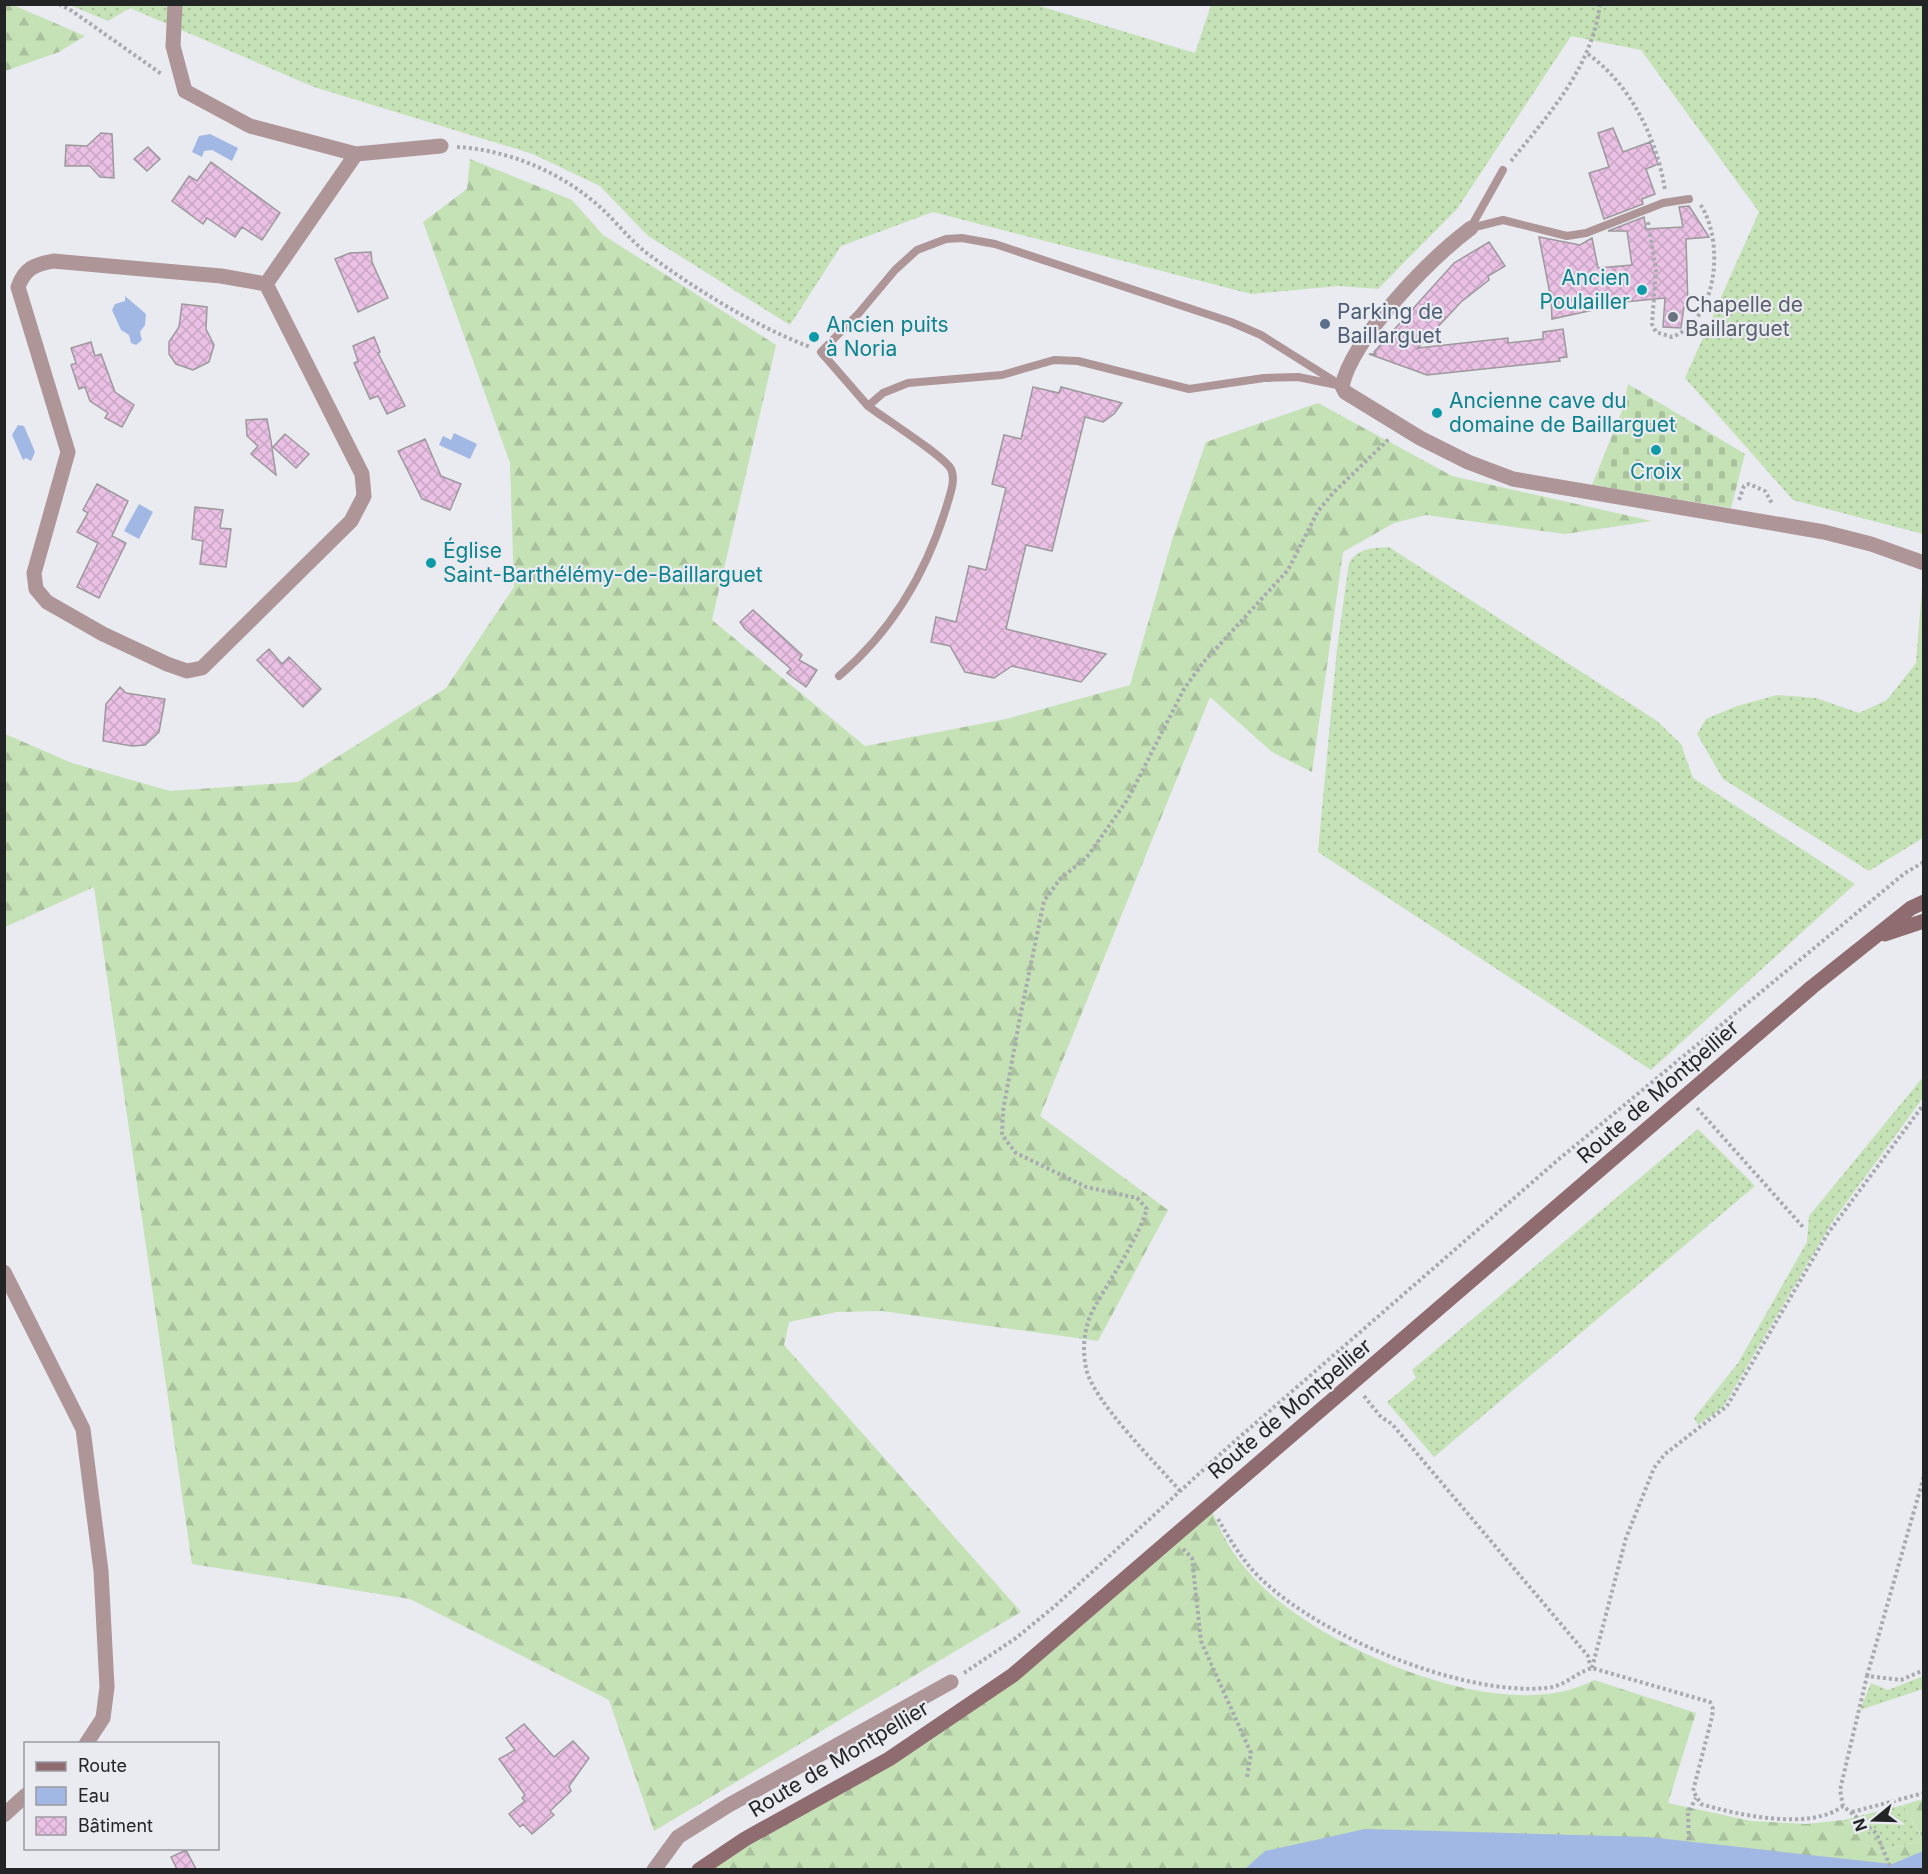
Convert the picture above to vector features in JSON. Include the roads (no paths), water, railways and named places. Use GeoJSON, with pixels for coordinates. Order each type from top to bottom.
{"type":"FeatureCollection","features":[{"type":"Feature","properties":{"kind":"main road","name":"Route de Montpellier"},"geometry":{"type":"LineString","coordinates":[[699,1869],[745,1839],[889,1759],[1013,1674],[1812,987],[1911,908],[1923,902]]}},
{"type":"Feature","properties":{"kind":"main road","name":"Route de Montpellier"},"geometry":{"type":"LineString","coordinates":[[1877,936],[1923,921]]}},
{"type":"Feature","properties":{"kind":"street"},"geometry":{"type":"LineString","coordinates":[[175,4],[173,46],[185,91],[250,126],[356,154],[441,146]]}},
{"type":"Feature","properties":{"kind":"street"},"geometry":{"type":"LineString","coordinates":[[266,284],[356,154]]}},
{"type":"Feature","properties":{"kind":"street"},"geometry":{"type":"LineString","coordinates":[[1471,228],[1438,258],[1376,324],[1348,368],[1342,386],[1351,396],[1400,428],[1461,459],[1513,479],[1738,517],[1855,540],[1923,563]]}},
{"type":"Feature","properties":{"kind":"street"},"geometry":{"type":"LineString","coordinates":[[53,261],[221,276],[266,284],[358,464],[364,496],[351,520],[215,658],[202,668],[187,671],[103,634],[47,602],[36,589],[33,573],[68,452],[18,287],[23,273],[35,265],[53,261]]}},
{"type":"Feature","properties":{"kind":"street"},"geometry":{"type":"LineString","coordinates":[[4,1272],[84,1429],[101,1571],[107,1687],[103,1718],[87,1742]]}},
{"type":"Feature","properties":{"kind":"street"},"geometry":{"type":"LineString","coordinates":[[654,1869],[678,1837],[729,1805],[951,1682]]}},
{"type":"Feature","properties":{"kind":"street"},"geometry":{"type":"LineString","coordinates":[[4,1815],[24,1798]]}},
{"type":"Feature","properties":{"kind":"lane"},"geometry":{"type":"LineString","coordinates":[[1471,228],[1503,170]]}},
{"type":"Feature","properties":{"kind":"lane"},"geometry":{"type":"LineString","coordinates":[[1471,228],[1503,220],[1567,236],[1586,233],[1663,203],[1689,199]]}},
{"type":"Feature","properties":{"kind":"lane"},"geometry":{"type":"LineString","coordinates":[[839,676],[873,643],[903,604],[939,529],[953,480],[952,471],[943,459],[868,406],[822,352],[895,270],[917,250],[946,239],[962,238],[995,244],[1231,322],[1261,335],[1342,386]]}},
{"type":"Feature","properties":{"kind":"lane"},"geometry":{"type":"LineString","coordinates":[[868,406],[883,393],[908,383],[1002,375],[1054,360],[1078,361],[1189,389],[1287,378],[1342,386]]}},
{"type":"Feature","properties":{"kind":"water"},"geometry":{"type":"Polygon","coordinates":[[[210,134],[238,148],[232,161],[212,150],[204,151],[202,157],[192,152],[199,136],[210,134]]]}},
{"type":"Feature","properties":{"kind":"water"},"geometry":{"type":"Polygon","coordinates":[[[125,296],[146,314],[145,325],[140,332],[142,340],[136,345],[131,343],[129,335],[121,330],[112,310],[115,304],[125,301],[125,296]]]}},
{"type":"Feature","properties":{"kind":"water"},"geometry":{"type":"Polygon","coordinates":[[[18,425],[24,426],[35,452],[31,461],[26,458],[23,460],[12,435],[18,425]]]}},
{"type":"Feature","properties":{"kind":"water"},"geometry":{"type":"Polygon","coordinates":[[[454,433],[477,444],[470,459],[439,445],[443,436],[451,440],[454,433]]]}},
{"type":"Feature","properties":{"kind":"water"},"geometry":{"type":"Polygon","coordinates":[[[139,504],[153,512],[139,539],[124,531],[139,504]]]}},
{"type":"Feature","properties":{"kind":"water"},"geometry":{"type":"Polygon","coordinates":[[[1365,1829],[1648,1837],[1892,1864],[1923,1851],[1923,1869],[1245,1869],[1265,1851],[1365,1829]]]}},
{"type":"Feature","properties":{"kind":"place","name":"Ancien Poulailler"},"geometry":{"type":"Point","coordinates":[1642,290]}},
{"type":"Feature","properties":{"kind":"place","name":"Chapelle de Baillarguet"},"geometry":{"type":"Point","coordinates":[1673,317]}},
{"type":"Feature","properties":{"kind":"place","name":"Parking de Baillarguet"},"geometry":{"type":"Point","coordinates":[1325,324]}},
{"type":"Feature","properties":{"kind":"place","name":"Ancien puits à Noria"},"geometry":{"type":"Point","coordinates":[814,337]}},
{"type":"Feature","properties":{"kind":"place","name":"Ancienne cave du domaine de Baillarguet"},"geometry":{"type":"Point","coordinates":[1437,413]}},
{"type":"Feature","properties":{"kind":"place","name":"Croix"},"geometry":{"type":"Point","coordinates":[1656,450]}},
{"type":"Feature","properties":{"kind":"place","name":"Église Saint-Barthélémy-de-Baillarguet"},"geometry":{"type":"Point","coordinates":[431,563]}}]}
